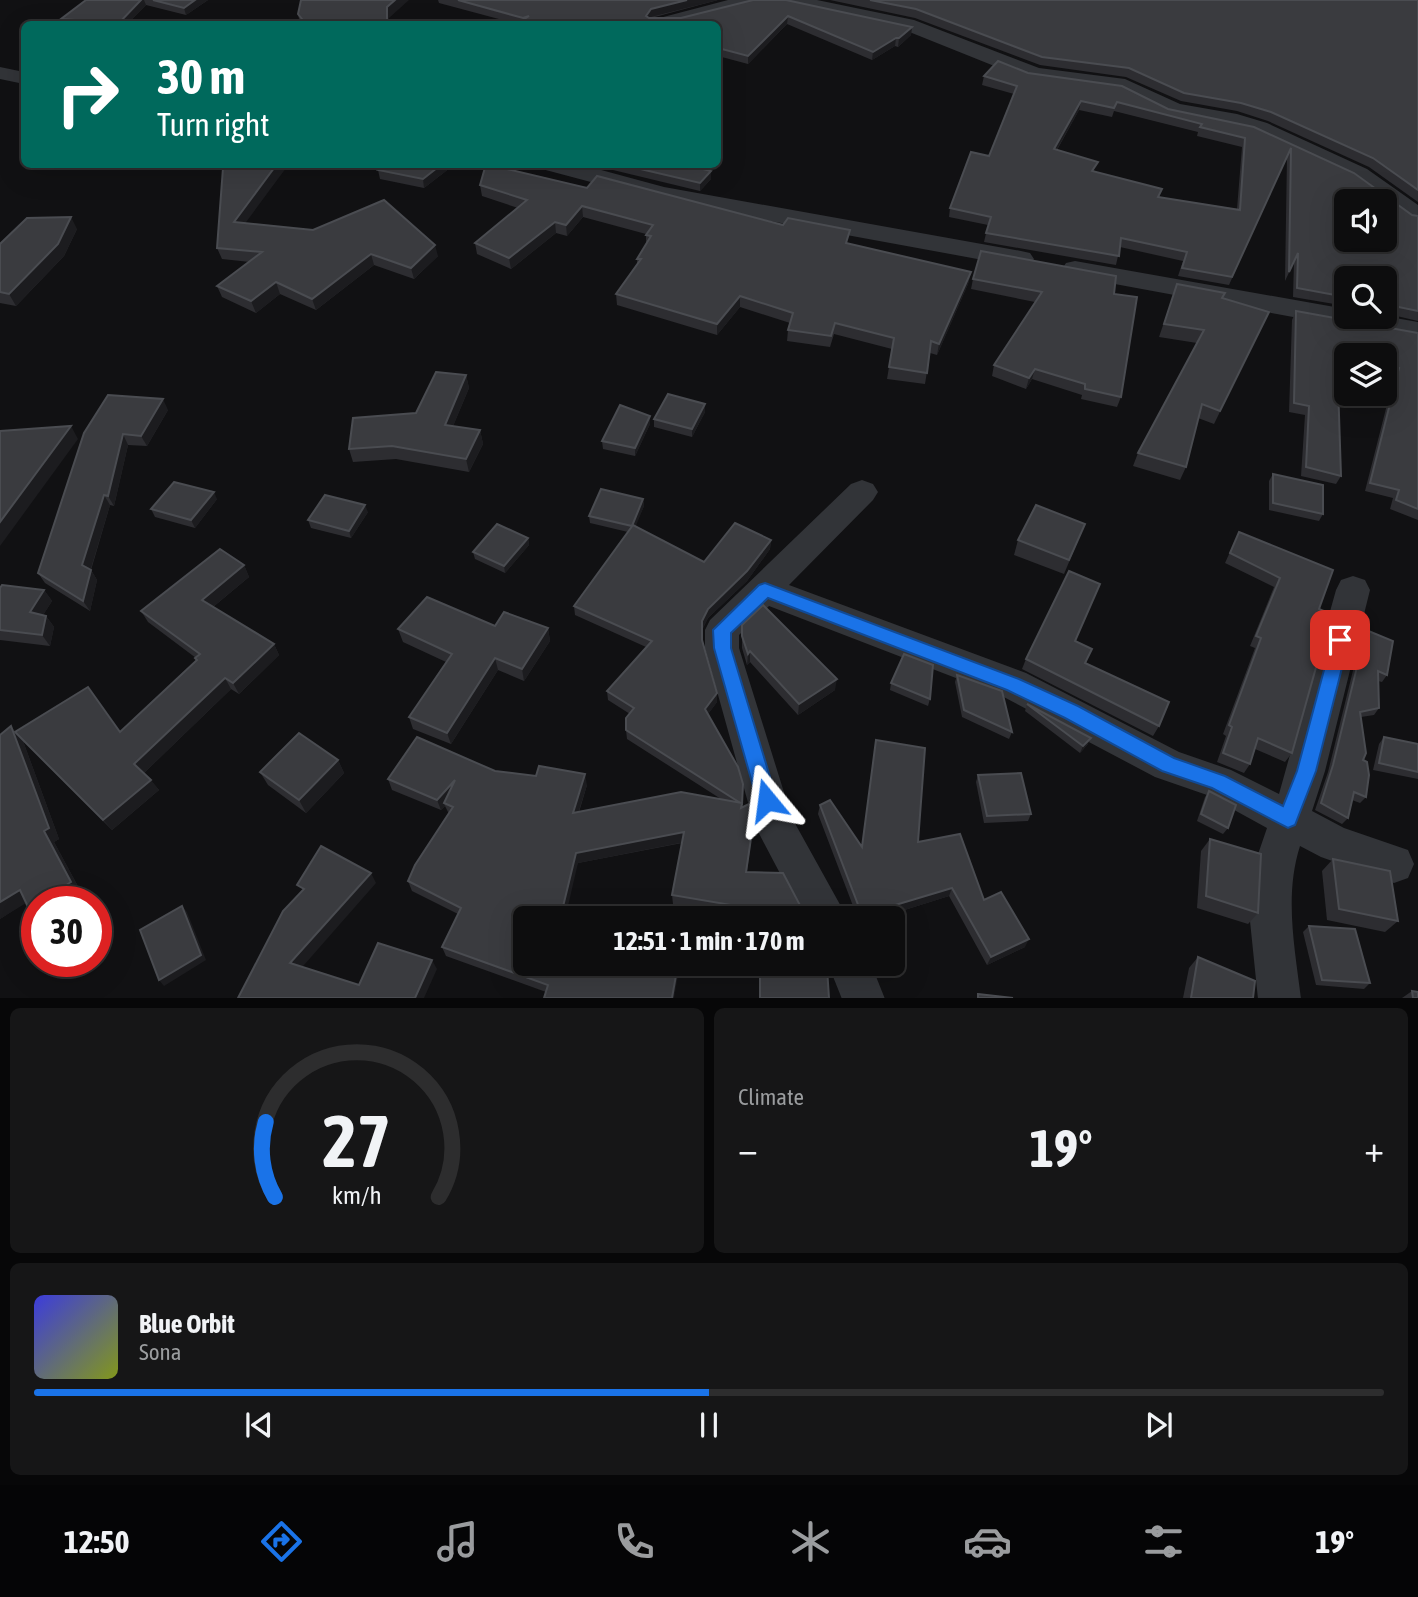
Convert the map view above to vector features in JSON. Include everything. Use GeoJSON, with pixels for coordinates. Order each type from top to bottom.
{"type":"FeatureCollection","features":[{"type":"Feature","properties":{"kind":"street"},"geometry":{"type":"LineString","coordinates":[[670,21],[751,0]]}},
{"type":"Feature","properties":{"kind":"street"},"geometry":{"type":"LineString","coordinates":[[798,0],[907,24],[1035,74],[1125,86],[1174,110],[1237,121],[1259,128],[1359,174],[1418,217]]}},
{"type":"Feature","properties":{"kind":"street"},"geometry":{"type":"LineString","coordinates":[[0,74],[21,78]]}},
{"type":"Feature","properties":{"kind":"street"},"geometry":{"type":"LineString","coordinates":[[565,168],[662,194],[1418,331]]}},
{"type":"Feature","properties":{"kind":"street"},"geometry":{"type":"LineString","coordinates":[[820,906],[774,824],[722,648],[722,630],[862,492]]}},
{"type":"Feature","properties":{"kind":"street"},"geometry":{"type":"LineString","coordinates":[[765,590],[1013,684],[1072,712],[1168,765],[1218,782],[1335,844],[1394,864]]}},
{"type":"Feature","properties":{"kind":"street"},"geometry":{"type":"LineString","coordinates":[[1280,998],[1271,921],[1274,866],[1306,771],[1353,590]]}},
{"type":"Feature","properties":{"kind":"street"},"geometry":{"type":"LineString","coordinates":[[854,976],[864,998]]}},
{"type":"Feature","properties":{"kind":"building"},"geometry":{"type":"Polygon","coordinates":[[[86,0],[141,0],[121,21],[61,19],[86,0]]]}},
{"type":"Feature","properties":{"kind":"building"},"geometry":{"type":"Polygon","coordinates":[[[153,0],[195,0],[184,8],[153,0]]]}},
{"type":"Feature","properties":{"kind":"building"},"geometry":{"type":"Polygon","coordinates":[[[301,0],[395,0],[387,7],[387,21],[304,21],[298,14],[301,0]]]}},
{"type":"Feature","properties":{"kind":"building"},"geometry":{"type":"Polygon","coordinates":[[[458,0],[687,0],[651,9],[646,16],[681,18],[753,0],[786,0],[912,27],[899,38],[873,52],[788,16],[748,56],[721,49],[721,21],[522,21],[529,16],[523,18],[458,0]]]}},
{"type":"Feature","properties":{"kind":"building"},"geometry":{"type":"Polygon","coordinates":[[[870,0],[1418,0],[1418,190],[1373,158],[1271,112],[1241,103],[1184,93],[1129,68],[1042,57],[916,9],[870,0]]]}},
{"type":"Feature","properties":{"kind":"building"},"geometry":{"type":"Polygon","coordinates":[[[998,61],[1028,73],[1122,86],[1168,109],[1254,127],[1354,173],[1376,189],[1334,189],[1334,252],[1397,252],[1397,204],[1418,216],[1418,311],[1397,307],[1397,266],[1334,266],[1334,295],[1297,288],[1298,253],[1289,272],[1291,148],[1232,277],[1182,268],[1187,252],[1121,238],[1119,256],[986,233],[991,217],[950,208],[971,152],[989,156],[1017,86],[984,76],[998,61]],[[1081,101],[1054,149],[1098,162],[1092,171],[1162,189],[1158,197],[1240,210],[1245,138],[1117,102],[1114,108],[1081,101]]]}},
{"type":"Feature","properties":{"kind":"building"},"geometry":{"type":"Polygon","coordinates":[[[223,168],[274,168],[234,222],[313,230],[384,200],[435,245],[411,268],[371,254],[312,299],[276,282],[251,301],[217,286],[262,252],[217,248],[223,168]]]}},
{"type":"Feature","properties":{"kind":"building"},"geometry":{"type":"Polygon","coordinates":[[[380,168],[437,168],[423,179],[378,170],[380,168]]]}},
{"type":"Feature","properties":{"kind":"building"},"geometry":{"type":"Polygon","coordinates":[[[485,168],[503,168],[587,188],[597,176],[783,225],[788,218],[850,230],[846,243],[971,272],[939,344],[931,341],[927,373],[889,367],[894,338],[835,323],[831,336],[788,330],[793,313],[740,296],[717,324],[616,294],[641,259],[637,259],[651,236],[646,235],[653,225],[582,206],[566,225],[555,222],[509,258],[475,243],[527,200],[480,185],[485,168]]]}},
{"type":"Feature","properties":{"kind":"building"},"geometry":{"type":"Polygon","coordinates":[[[636,168],[699,168],[711,171],[700,183],[636,168]]]}},
{"type":"Feature","properties":{"kind":"building"},"geometry":{"type":"Polygon","coordinates":[[[71,217],[58,244],[9,294],[0,292],[0,244],[27,218],[71,217]]]}},
{"type":"Feature","properties":{"kind":"building"},"geometry":{"type":"Polygon","coordinates":[[[981,251],[1116,276],[1114,294],[1137,297],[1121,397],[1085,389],[1085,384],[1035,369],[1029,378],[994,365],[1042,292],[973,279],[981,251]]]}},
{"type":"Feature","properties":{"kind":"building"},"geometry":{"type":"Polygon","coordinates":[[[1177,284],[1225,293],[1222,298],[1269,312],[1220,411],[1202,404],[1186,467],[1138,453],[1204,330],[1164,324],[1177,284]]]}},
{"type":"Feature","properties":{"kind":"building"},"geometry":{"type":"Polygon","coordinates":[[[1296,311],[1334,318],[1334,329],[1396,329],[1418,333],[1418,509],[1396,500],[1399,490],[1370,483],[1389,406],[1397,406],[1397,343],[1334,343],[1334,406],[1339,406],[1341,476],[1306,467],[1309,406],[1294,403],[1296,311]]]}},
{"type":"Feature","properties":{"kind":"building"},"geometry":{"type":"Polygon","coordinates":[[[436,372],[466,375],[445,425],[480,430],[466,459],[392,446],[349,449],[353,418],[416,413],[436,372]]]}},
{"type":"Feature","properties":{"kind":"building"},"geometry":{"type":"Polygon","coordinates":[[[668,394],[705,404],[692,429],[654,419],[668,394]]]}},
{"type":"Feature","properties":{"kind":"building"},"geometry":{"type":"Polygon","coordinates":[[[108,395],[163,399],[141,436],[123,434],[108,496],[104,495],[82,565],[91,570],[83,601],[38,573],[84,433],[108,395]]]}},
{"type":"Feature","properties":{"kind":"building"},"geometry":{"type":"Polygon","coordinates":[[[620,405],[650,416],[635,448],[602,441],[620,405]]]}},
{"type":"Feature","properties":{"kind":"building"},"geometry":{"type":"Polygon","coordinates":[[[71,426],[0,522],[0,431],[71,426]]]}},
{"type":"Feature","properties":{"kind":"building"},"geometry":{"type":"Polygon","coordinates":[[[1273,474],[1323,485],[1323,514],[1273,503],[1273,474]]]}},
{"type":"Feature","properties":{"kind":"building"},"geometry":{"type":"Polygon","coordinates":[[[174,482],[214,492],[191,520],[151,509],[174,482]]]}},
{"type":"Feature","properties":{"kind":"building"},"geometry":{"type":"Polygon","coordinates":[[[601,489],[643,499],[632,526],[589,516],[601,489]]]}},
{"type":"Feature","properties":{"kind":"building"},"geometry":{"type":"Polygon","coordinates":[[[325,495],[365,505],[349,531],[308,520],[325,495]]]}},
{"type":"Feature","properties":{"kind":"building"},"geometry":{"type":"Polygon","coordinates":[[[1036,505],[1085,524],[1069,560],[1018,540],[1036,505]]]}},
{"type":"Feature","properties":{"kind":"building"},"geometry":{"type":"Polygon","coordinates":[[[735,523],[771,540],[747,571],[708,609],[702,621],[702,640],[717,693],[705,709],[738,767],[743,784],[742,804],[626,730],[626,718],[634,708],[607,691],[652,641],[574,606],[633,525],[704,562],[735,523]]]}},
{"type":"Feature","properties":{"kind":"building"},"geometry":{"type":"Polygon","coordinates":[[[497,524],[528,538],[504,566],[473,552],[497,524]]]}},
{"type":"Feature","properties":{"kind":"building"},"geometry":{"type":"Polygon","coordinates":[[[1239,532],[1333,570],[1319,609],[1331,614],[1292,753],[1258,738],[1250,764],[1223,753],[1232,727],[1229,725],[1261,638],[1256,636],[1280,578],[1230,553],[1239,532]]]}},
{"type":"Feature","properties":{"kind":"building"},"geometry":{"type":"Polygon","coordinates":[[[220,549],[244,565],[202,600],[274,644],[233,683],[225,678],[134,764],[151,780],[103,820],[15,732],[88,687],[120,732],[197,660],[195,658],[200,654],[141,611],[220,549]]]}},
{"type":"Feature","properties":{"kind":"building"},"geometry":{"type":"Polygon","coordinates":[[[1069,571],[1100,584],[1075,641],[1092,649],[1085,663],[1169,702],[1159,726],[1026,659],[1069,571]]]}},
{"type":"Feature","properties":{"kind":"building"},"geometry":{"type":"Polygon","coordinates":[[[2,585],[44,590],[30,612],[46,616],[42,635],[0,630],[2,585]]]}},
{"type":"Feature","properties":{"kind":"building"},"geometry":{"type":"Polygon","coordinates":[[[427,597],[495,626],[504,612],[548,628],[522,669],[495,658],[447,733],[409,717],[452,654],[398,629],[427,597]]]}},
{"type":"Feature","properties":{"kind":"building"},"geometry":{"type":"Polygon","coordinates":[[[763,605],[837,679],[799,704],[750,651],[748,654],[742,636],[742,625],[763,605]]]}},
{"type":"Feature","properties":{"kind":"building"},"geometry":{"type":"Polygon","coordinates":[[[1366,630],[1393,641],[1387,675],[1378,671],[1379,708],[1360,712],[1366,753],[1363,760],[1367,762],[1369,775],[1366,797],[1354,792],[1348,818],[1321,803],[1366,630]]]}},
{"type":"Feature","properties":{"kind":"building"},"geometry":{"type":"Polygon","coordinates":[[[904,654],[933,665],[930,699],[891,683],[904,654]]]}},
{"type":"Feature","properties":{"kind":"building"},"geometry":{"type":"Polygon","coordinates":[[[957,675],[1002,691],[1012,732],[964,710],[957,675]]]}},
{"type":"Feature","properties":{"kind":"building"},"geometry":{"type":"Polygon","coordinates":[[[1027,704],[1091,738],[1083,746],[1027,704]]]}},
{"type":"Feature","properties":{"kind":"building"},"geometry":{"type":"Polygon","coordinates":[[[11,726],[49,828],[44,831],[71,882],[65,886],[21,886],[21,892],[20,890],[0,902],[0,735],[11,726]]]}},
{"type":"Feature","properties":{"kind":"building"},"geometry":{"type":"Polygon","coordinates":[[[299,733],[338,760],[299,800],[260,772],[299,733]]]}},
{"type":"Feature","properties":{"kind":"building"},"geometry":{"type":"Polygon","coordinates":[[[417,737],[495,771],[536,776],[539,766],[585,774],[573,813],[681,792],[742,803],[741,808],[749,804],[754,818],[746,872],[783,873],[800,906],[737,906],[672,895],[684,832],[576,853],[563,906],[513,906],[513,972],[442,947],[461,908],[408,881],[415,865],[453,807],[444,803],[455,780],[437,800],[388,779],[417,737]]]}},
{"type":"Feature","properties":{"kind":"building"},"geometry":{"type":"Polygon","coordinates":[[[1384,737],[1418,744],[1418,772],[1379,763],[1384,737]]]}},
{"type":"Feature","properties":{"kind":"building"},"geometry":{"type":"Polygon","coordinates":[[[876,740],[925,748],[918,842],[960,834],[984,900],[1001,892],[1029,939],[991,957],[952,888],[892,906],[859,906],[820,805],[830,800],[862,847],[876,740]]]}},
{"type":"Feature","properties":{"kind":"building"},"geometry":{"type":"Polygon","coordinates":[[[1021,773],[1031,814],[987,816],[978,775],[1021,773]]]}},
{"type":"Feature","properties":{"kind":"building"},"geometry":{"type":"Polygon","coordinates":[[[1209,791],[1236,805],[1228,828],[1201,814],[1209,791]]]}},
{"type":"Feature","properties":{"kind":"building"},"geometry":{"type":"Polygon","coordinates":[[[1210,839],[1261,854],[1258,913],[1206,896],[1210,839]]]}},
{"type":"Feature","properties":{"kind":"building"},"geometry":{"type":"Polygon","coordinates":[[[321,846],[371,873],[290,963],[359,985],[378,943],[432,960],[415,998],[238,998],[283,911],[304,889],[297,885],[321,846]]]}},
{"type":"Feature","properties":{"kind":"building"},"geometry":{"type":"Polygon","coordinates":[[[1333,859],[1390,871],[1398,921],[1339,909],[1333,859]]]}},
{"type":"Feature","properties":{"kind":"building"},"geometry":{"type":"Polygon","coordinates":[[[182,906],[201,955],[159,980],[140,930],[182,906]]]}},
{"type":"Feature","properties":{"kind":"building"},"geometry":{"type":"Polygon","coordinates":[[[1309,926],[1355,929],[1370,983],[1322,980],[1309,926]]]}},
{"type":"Feature","properties":{"kind":"building"},"geometry":{"type":"Polygon","coordinates":[[[1198,957],[1255,981],[1253,998],[1191,998],[1198,957]]]}},
{"type":"Feature","properties":{"kind":"building"},"geometry":{"type":"Polygon","coordinates":[[[523,976],[676,976],[672,998],[544,998],[548,985],[523,976]]]}},
{"type":"Feature","properties":{"kind":"building"},"geometry":{"type":"Polygon","coordinates":[[[760,976],[828,976],[829,998],[760,998],[760,976]]]}},
{"type":"Feature","properties":{"kind":"building"},"geometry":{"type":"Polygon","coordinates":[[[1412,991],[1418,992],[1418,998],[1413,998],[1412,991]]]}},
{"type":"Feature","properties":{"kind":"building"},"geometry":{"type":"Polygon","coordinates":[[[978,994],[1013,998],[978,998],[978,994]]]}},
{"type":"Feature","properties":{"kind":"route"},"geometry":{"type":"LineString","coordinates":[[767,800],[722,648],[722,630],[765,590],[1013,684],[1072,712],[1168,765],[1218,782],[1288,819],[1306,771],[1340,640]]}}]}
